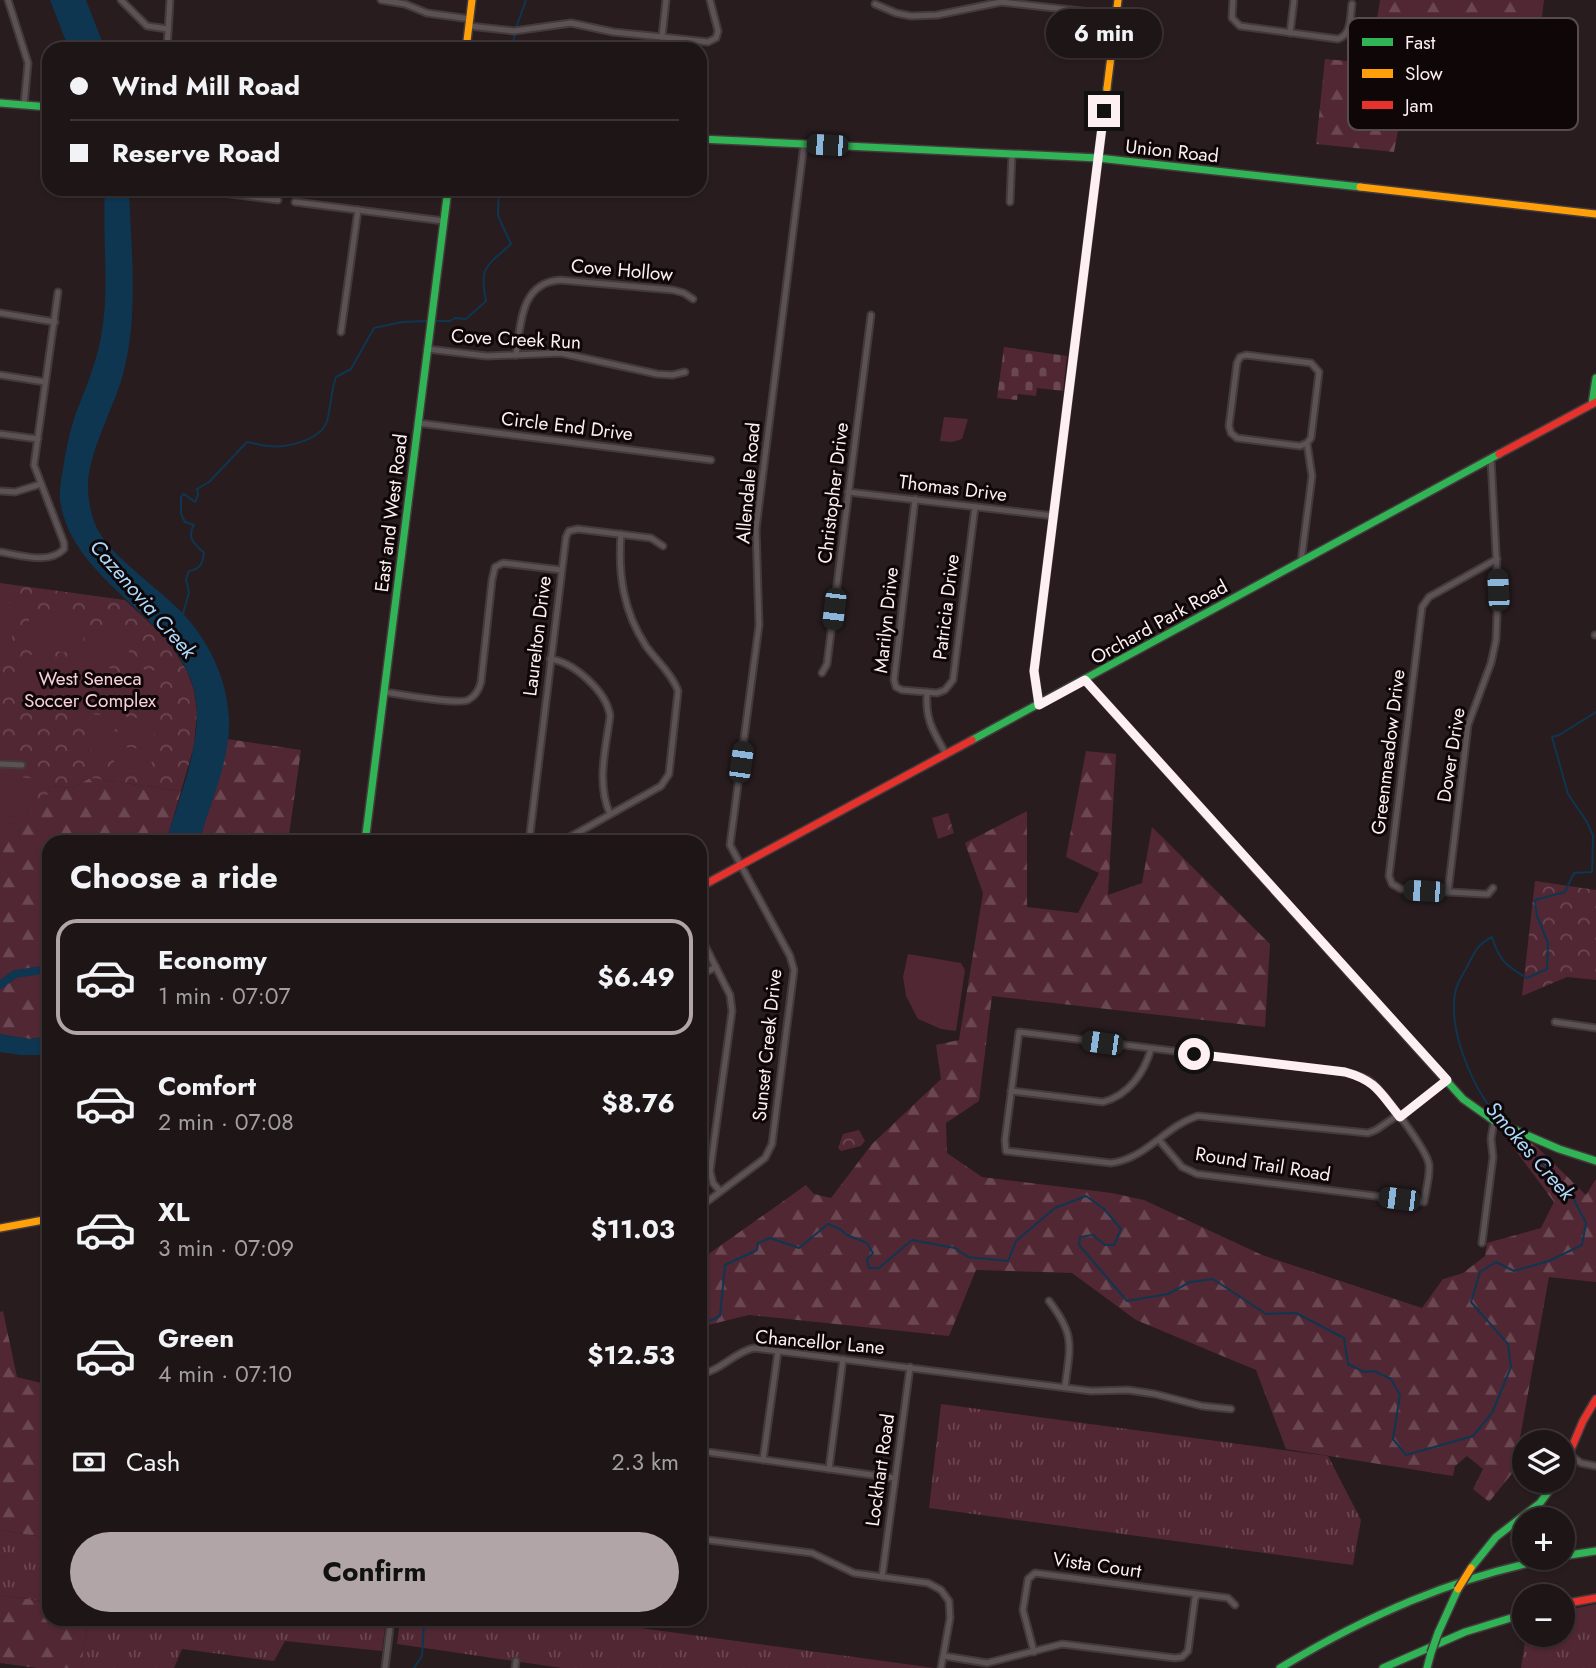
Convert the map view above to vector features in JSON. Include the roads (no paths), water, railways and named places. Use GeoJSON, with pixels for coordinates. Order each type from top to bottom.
{"type":"FeatureCollection","features":[{"type":"Feature","properties":{"kind":"main road"},"geometry":{"type":"LineString","coordinates":[[467,42],[472,0]]}},
{"type":"Feature","properties":{"kind":"main road"},"geometry":{"type":"LineString","coordinates":[[1039,705],[1034,671],[1118,0]]}},
{"type":"Feature","properties":{"kind":"main road"},"geometry":{"type":"LineString","coordinates":[[0,103],[42,106]]}},
{"type":"Feature","properties":{"kind":"main road","name":"Union Road"},"geometry":{"type":"LineString","coordinates":[[707,139],[1098,158],[1596,214]]}},
{"type":"Feature","properties":{"kind":"main road","name":"East and West Road"},"geometry":{"type":"LineString","coordinates":[[366,835],[447,196]]}},
{"type":"Feature","properties":{"kind":"main road"},"geometry":{"type":"LineString","coordinates":[[1594,403],[1596,378]]}},
{"type":"Feature","properties":{"kind":"main road","name":"Orchard Park Road"},"geometry":{"type":"LineString","coordinates":[[707,883],[1594,403]]}},
{"type":"Feature","properties":{"kind":"main road"},"geometry":{"type":"LineString","coordinates":[[1085,680],[1463,1099],[1494,1121],[1559,1149],[1596,1161]]}},
{"type":"Feature","properties":{"kind":"main road"},"geometry":{"type":"LineString","coordinates":[[0,1228],[42,1220]]}},
{"type":"Feature","properties":{"kind":"main road"},"geometry":{"type":"LineString","coordinates":[[1575,1442],[1596,1399]]}},
{"type":"Feature","properties":{"kind":"main road"},"geometry":{"type":"LineString","coordinates":[[1427,1668],[1438,1633],[1471,1568],[1498,1535],[1548,1493]]}},
{"type":"Feature","properties":{"kind":"main road"},"geometry":{"type":"LineString","coordinates":[[1575,1554],[1596,1551]]}},
{"type":"Feature","properties":{"kind":"main road"},"geometry":{"type":"LineString","coordinates":[[1280,1668],[1356,1624],[1428,1592],[1512,1567]]}},
{"type":"Feature","properties":{"kind":"main road"},"geometry":{"type":"LineString","coordinates":[[1575,1602],[1596,1598]]}},
{"type":"Feature","properties":{"kind":"main road"},"geometry":{"type":"LineString","coordinates":[[1383,1668],[1465,1632],[1512,1618]]}},
{"type":"Feature","properties":{"kind":"street"},"geometry":{"type":"LineString","coordinates":[[8,0],[28,63],[24,105]]}},
{"type":"Feature","properties":{"kind":"street"},"geometry":{"type":"LineString","coordinates":[[121,0],[147,26],[168,29]]}},
{"type":"Feature","properties":{"kind":"street"},"geometry":{"type":"LineString","coordinates":[[167,42],[170,0]]}},
{"type":"Feature","properties":{"kind":"street"},"geometry":{"type":"LineString","coordinates":[[381,0],[405,4],[427,13],[514,31],[571,23],[613,32],[708,42],[714,40],[718,31],[710,0]]}},
{"type":"Feature","properties":{"kind":"street"},"geometry":{"type":"LineString","coordinates":[[662,37],[666,0]]}},
{"type":"Feature","properties":{"kind":"street"},"geometry":{"type":"LineString","coordinates":[[1233,0],[1233,18],[1240,26],[1341,38],[1348,30]]}},
{"type":"Feature","properties":{"kind":"street"},"geometry":{"type":"LineString","coordinates":[[1290,33],[1294,0]]}},
{"type":"Feature","properties":{"kind":"street"},"geometry":{"type":"LineString","coordinates":[[875,4],[911,16],[937,15],[1001,2],[1116,15]]}},
{"type":"Feature","properties":{"kind":"street"},"geometry":{"type":"LineString","coordinates":[[1350,18],[1352,4]]}},
{"type":"Feature","properties":{"kind":"street","name":"Allendale Road"},"geometry":{"type":"LineString","coordinates":[[741,865],[730,845],[759,625],[756,529],[804,144]]}},
{"type":"Feature","properties":{"kind":"street"},"geometry":{"type":"LineString","coordinates":[[1010,202],[1012,154]]}},
{"type":"Feature","properties":{"kind":"street"},"geometry":{"type":"LineString","coordinates":[[247,196],[278,200]]}},
{"type":"Feature","properties":{"kind":"street"},"geometry":{"type":"LineString","coordinates":[[295,202],[444,221]]}},
{"type":"Feature","properties":{"kind":"street"},"geometry":{"type":"LineString","coordinates":[[341,332],[358,210]]}},
{"type":"Feature","properties":{"kind":"street","name":"Cove Hollow"},"geometry":{"type":"LineString","coordinates":[[516,355],[525,303],[533,292],[549,282],[560,280],[673,290],[693,299]]}},
{"type":"Feature","properties":{"kind":"street"},"geometry":{"type":"LineString","coordinates":[[0,552],[44,558],[64,549],[34,465],[58,292]]}},
{"type":"Feature","properties":{"kind":"street"},"geometry":{"type":"LineString","coordinates":[[0,313],[55,321]]}},
{"type":"Feature","properties":{"kind":"street","name":"Christopher Drive"},"geometry":{"type":"LineString","coordinates":[[822,673],[827,664],[871,315]]}},
{"type":"Feature","properties":{"kind":"street","name":"Cove Creek Run"},"geometry":{"type":"LineString","coordinates":[[427,349],[487,356],[561,353],[657,374],[685,372]]}},
{"type":"Feature","properties":{"kind":"street"},"geometry":{"type":"LineString","coordinates":[[1301,562],[1312,476],[1307,443],[1311,438],[1319,372],[1311,363],[1246,355],[1240,358],[1237,363],[1229,426],[1231,433],[1237,438],[1300,446],[1307,443]]}},
{"type":"Feature","properties":{"kind":"street"},"geometry":{"type":"LineString","coordinates":[[0,375],[45,382]]}},
{"type":"Feature","properties":{"kind":"street","name":"Circle End Drive"},"geometry":{"type":"LineString","coordinates":[[418,423],[711,460]]}},
{"type":"Feature","properties":{"kind":"street"},"geometry":{"type":"LineString","coordinates":[[0,434],[37,439]]}},
{"type":"Feature","properties":{"kind":"street","name":"Dover Drive"},"geometry":{"type":"LineString","coordinates":[[1448,892],[1468,724],[1492,663],[1496,640],[1499,606],[1491,459]]}},
{"type":"Feature","properties":{"kind":"street"},"geometry":{"type":"LineString","coordinates":[[0,491],[15,492],[41,484]]}},
{"type":"Feature","properties":{"kind":"street","name":"Thomas Drive"},"geometry":{"type":"LineString","coordinates":[[848,492],[1054,516]]}},
{"type":"Feature","properties":{"kind":"street","name":"Marilyn Drive"},"geometry":{"type":"LineString","coordinates":[[915,499],[894,680],[896,687],[902,690],[928,692]]}},
{"type":"Feature","properties":{"kind":"street","name":"Patricia Drive"},"geometry":{"type":"LineString","coordinates":[[928,692],[945,690],[953,680],[975,506]]}},
{"type":"Feature","properties":{"kind":"street","name":"Laurelton Drive"},"geometry":{"type":"LineString","coordinates":[[529,835],[566,537],[572,530],[621,534],[651,538],[663,546]]}},
{"type":"Feature","properties":{"kind":"street"},"geometry":{"type":"LineString","coordinates":[[573,835],[662,786],[667,779],[679,694],[674,682],[641,637],[628,611],[620,570],[621,534]]}},
{"type":"Feature","properties":{"kind":"street","name":"Greenmeadow Drive"},"geometry":{"type":"LineString","coordinates":[[1493,888],[1488,894],[1398,889],[1389,876],[1421,611],[1429,597],[1497,559]]}},
{"type":"Feature","properties":{"kind":"street"},"geometry":{"type":"LineString","coordinates":[[384,692],[458,702],[471,699],[481,682],[495,566],[503,563],[561,570]]}},
{"type":"Feature","properties":{"kind":"street"},"geometry":{"type":"LineString","coordinates":[[550,659],[565,662],[578,670],[609,707],[602,780],[603,795],[610,814]]}},
{"type":"Feature","properties":{"kind":"street"},"geometry":{"type":"LineString","coordinates":[[928,692],[928,722],[947,755]]}},
{"type":"Feature","properties":{"kind":"street"},"geometry":{"type":"LineString","coordinates":[[0,764],[22,765]]}},
{"type":"Feature","properties":{"kind":"street","name":"Sunset Creek Drive"},"geometry":{"type":"LineString","coordinates":[[707,1201],[765,1158],[772,1144],[794,970],[790,956],[741,865]]}},
{"type":"Feature","properties":{"kind":"street"},"geometry":{"type":"LineString","coordinates":[[707,950],[730,995],[732,1011],[710,1171],[713,1183],[720,1191]]}},
{"type":"Feature","properties":{"kind":"street"},"geometry":{"type":"LineString","coordinates":[[707,972],[716,967]]}},
{"type":"Feature","properties":{"kind":"street"},"geometry":{"type":"LineString","coordinates":[[1555,1022],[1596,1028]]}},
{"type":"Feature","properties":{"kind":"street"},"geometry":{"type":"LineString","coordinates":[[1399,1116],[1369,1081],[1345,1072],[1019,1032],[1005,1140],[1006,1151],[1111,1163],[1124,1161],[1185,1120],[1198,1116],[1368,1133],[1399,1116],[1447,1080]]}},
{"type":"Feature","properties":{"kind":"street"},"geometry":{"type":"LineString","coordinates":[[1012,1091],[1103,1102],[1113,1099],[1138,1077],[1145,1067],[1151,1049]]}},
{"type":"Feature","properties":{"kind":"street","name":"Round Trail Road"},"geometry":{"type":"LineString","coordinates":[[1159,1140],[1182,1167],[1197,1174],[1424,1202],[1429,1163],[1424,1150],[1399,1116]]}},
{"type":"Feature","properties":{"kind":"street"},"geometry":{"type":"LineString","coordinates":[[1482,1243],[1493,1157],[1494,1121]]}},
{"type":"Feature","properties":{"kind":"street"},"geometry":{"type":"LineString","coordinates":[[1049,1301],[1066,1325],[1070,1340],[1065,1387]]}},
{"type":"Feature","properties":{"kind":"street","name":"Chancellor Lane"},"geometry":{"type":"LineString","coordinates":[[707,1372],[720,1367],[750,1348],[778,1350],[1091,1391],[1128,1390],[1202,1406],[1231,1409]]}},
{"type":"Feature","properties":{"kind":"street"},"geometry":{"type":"LineString","coordinates":[[764,1460],[778,1350]]}},
{"type":"Feature","properties":{"kind":"street"},"geometry":{"type":"LineString","coordinates":[[829,1469],[843,1359]]}},
{"type":"Feature","properties":{"kind":"street","name":"Lockhart Road"},"geometry":{"type":"LineString","coordinates":[[882,1577],[910,1367]]}},
{"type":"Feature","properties":{"kind":"street"},"geometry":{"type":"LineString","coordinates":[[707,1452],[894,1478]]}},
{"type":"Feature","properties":{"kind":"street"},"geometry":{"type":"LineString","coordinates":[[1575,1458],[1581,1463],[1596,1466]]}},
{"type":"Feature","properties":{"kind":"street"},"geometry":{"type":"LineString","coordinates":[[707,1540],[812,1553],[854,1573],[928,1583],[941,1590],[949,1601],[950,1618],[941,1668]]}},
{"type":"Feature","properties":{"kind":"street","name":"Vista Court"},"geometry":{"type":"LineString","coordinates":[[1034,1651],[1023,1610],[1030,1574],[1048,1574],[1228,1598],[1235,1605]]}},
{"type":"Feature","properties":{"kind":"street"},"geometry":{"type":"LineString","coordinates":[[944,1656],[987,1663],[1062,1644],[1182,1657],[1188,1651],[1195,1598],[1198,1595]]}},
{"type":"Feature","properties":{"kind":"street"},"geometry":{"type":"LineString","coordinates":[[385,1668],[390,1626]]}},
{"type":"Feature","properties":{"kind":"water"},"geometry":{"type":"Polygon","coordinates":[[[50,0],[86,0],[102,42],[66,42],[50,0]]]}},
{"type":"Feature","properties":{"kind":"water"},"geometry":{"type":"Polygon","coordinates":[[[105,196],[129,196],[132,305],[128,352],[119,388],[91,462],[89,501],[94,523],[107,543],[186,617],[203,639],[221,677],[228,704],[229,734],[219,781],[201,835],[168,835],[194,746],[197,713],[192,681],[178,654],[87,559],[70,532],[60,501],[70,433],[96,357],[104,319],[105,196]]]}},
{"type":"Feature","properties":{"kind":"water"},"geometry":{"type":"Polygon","coordinates":[[[0,1034],[30,1039],[42,1037],[42,1055],[0,1052],[0,1034]]]}},
{"type":"Feature","properties":{"kind":"waterway"},"geometry":{"type":"LineString","coordinates":[[516,28],[526,0]]}},
{"type":"Feature","properties":{"kind":"waterway"},"geometry":{"type":"LineString","coordinates":[[513,42],[515,34]]}},
{"type":"Feature","properties":{"kind":"waterway"},"geometry":{"type":"LineString","coordinates":[[433,321],[466,319],[486,301],[483,281],[486,268],[511,244],[498,216],[499,196]]}},
{"type":"Feature","properties":{"kind":"waterway"},"geometry":{"type":"LineString","coordinates":[[183,614],[189,592],[186,579],[189,571],[200,565],[204,553],[191,537],[194,525],[185,522],[181,514],[181,497],[184,494],[195,502],[197,489],[209,482],[247,442],[285,446],[318,433],[327,421],[336,377],[351,369],[374,328],[402,322],[427,321]]}},
{"type":"Feature","properties":{"kind":"waterway","name":"Smokes Creek"},"geometry":{"type":"LineString","coordinates":[[1501,1120],[1481,1094],[1465,1059],[1455,1022],[1456,989],[1475,952],[1483,942],[1492,937],[1504,962],[1527,978],[1547,969],[1548,943],[1537,916],[1535,900],[1565,892],[1574,873],[1592,872],[1593,836],[1568,794],[1552,737],[1596,712]]}},
{"type":"Feature","properties":{"kind":"waterway","name":"Cazenovia Creek"},"geometry":{"type":"LineString","coordinates":[[0,985],[15,974],[42,970]]}},
{"type":"Feature","properties":{"kind":"waterway","name":"Smokes Creek"},"geometry":{"type":"LineString","coordinates":[[707,1322],[720,1316],[725,1265],[757,1250],[758,1243],[770,1238],[799,1248],[828,1224],[867,1243],[873,1253],[867,1259],[869,1268],[879,1268],[912,1240],[955,1248],[968,1257],[1008,1261],[1016,1241],[1055,1208],[1086,1196],[1104,1209],[1121,1229],[1114,1245],[1105,1245],[1093,1235],[1080,1237],[1079,1245],[1127,1301],[1168,1294],[1190,1282],[1213,1279],[1266,1314],[1296,1313],[1344,1338],[1348,1364],[1364,1372],[1374,1371],[1391,1379],[1400,1395],[1393,1439],[1406,1455],[1473,1436],[1492,1413],[1511,1367],[1508,1344],[1471,1302],[1480,1272],[1496,1262],[1514,1271],[1549,1261],[1582,1245],[1586,1223],[1572,1196],[1515,1134]]}},
{"type":"Feature","properties":{"kind":"waterway"},"geometry":{"type":"LineString","coordinates":[[414,1668],[422,1656],[424,1626]]}},
{"type":"Feature","properties":{"kind":"park label","name":"West Seneca Soccer Complex"},"geometry":{"type":"Point","coordinates":[90,689]}}]}
